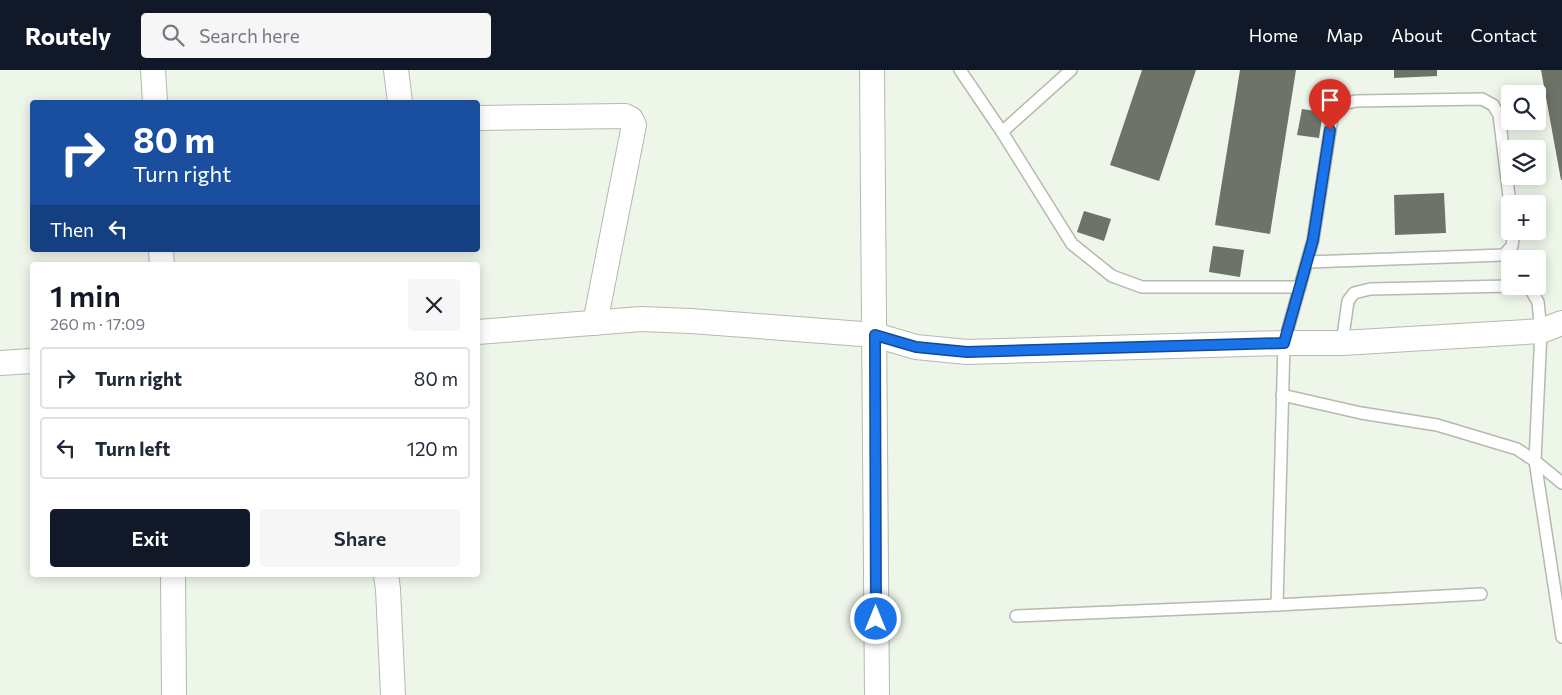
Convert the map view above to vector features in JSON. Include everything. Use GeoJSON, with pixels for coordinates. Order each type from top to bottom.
{"type":"FeatureCollection","features":[{"type":"Feature","properties":{"kind":"street"},"geometry":{"type":"LineString","coordinates":[[154,70],[155,100]]}},
{"type":"Feature","properties":{"kind":"street"},"geometry":{"type":"LineString","coordinates":[[396,70],[400,100]]}},
{"type":"Feature","properties":{"kind":"street"},"geometry":{"type":"LineString","coordinates":[[872,70],[877,695]]}},
{"type":"Feature","properties":{"kind":"street"},"geometry":{"type":"LineString","coordinates":[[480,118],[625,116],[631,119],[634,125],[595,322]]}},
{"type":"Feature","properties":{"kind":"street"},"geometry":{"type":"LineString","coordinates":[[480,332],[595,322],[642,320],[692,321],[875,335],[916,347],[967,352],[1342,343],[1551,327]]}},
{"type":"Feature","properties":{"kind":"street"},"geometry":{"type":"LineString","coordinates":[[0,363],[30,361]]}},
{"type":"Feature","properties":{"kind":"street"},"geometry":{"type":"LineString","coordinates":[[173,577],[174,695]]}},
{"type":"Feature","properties":{"kind":"street"},"geometry":{"type":"LineString","coordinates":[[386,577],[393,695]]}},
{"type":"Feature","properties":{"kind":"lane"},"geometry":{"type":"LineString","coordinates":[[960,70],[1002,132],[1072,244],[1112,276],[1142,287],[1300,287]]}},
{"type":"Feature","properties":{"kind":"lane"},"geometry":{"type":"LineString","coordinates":[[1002,132],[1071,70]]}},
{"type":"Feature","properties":{"kind":"lane"},"geometry":{"type":"LineString","coordinates":[[1277,605],[1284,343],[1313,240],[1333,112],[1339,105],[1356,100],[1482,99],[1493,104],[1499,115],[1509,195]]}},
{"type":"Feature","properties":{"kind":"lane"},"geometry":{"type":"LineString","coordinates":[[1308,262],[1504,255],[1512,246],[1513,240]]}},
{"type":"Feature","properties":{"kind":"lane"},"geometry":{"type":"LineString","coordinates":[[1342,343],[1348,300],[1354,293],[1370,289],[1501,286]]}},
{"type":"Feature","properties":{"kind":"lane"},"geometry":{"type":"LineString","coordinates":[[1534,295],[1551,327],[1535,461],[1562,637]]}},
{"type":"Feature","properties":{"kind":"lane"},"geometry":{"type":"LineString","coordinates":[[1282,395],[1361,413],[1437,425],[1517,449],[1562,483]]}},
{"type":"Feature","properties":{"kind":"lane"},"geometry":{"type":"LineString","coordinates":[[1016,616],[1481,594]]}},
{"type":"Feature","properties":{"kind":"building"},"geometry":{"type":"Polygon","coordinates":[[[1142,70],[1196,70],[1159,181],[1110,165],[1142,70]]]}},
{"type":"Feature","properties":{"kind":"building"},"geometry":{"type":"Polygon","coordinates":[[[1240,70],[1296,70],[1270,234],[1215,225],[1240,70]]]}},
{"type":"Feature","properties":{"kind":"building"},"geometry":{"type":"Polygon","coordinates":[[[1394,70],[1437,70],[1437,76],[1394,78],[1394,70]]]}},
{"type":"Feature","properties":{"kind":"building"},"geometry":{"type":"Polygon","coordinates":[[[1541,70],[1562,70],[1562,180],[1546,98],[1546,85],[1544,85],[1541,70]]]}},
{"type":"Feature","properties":{"kind":"building"},"geometry":{"type":"Polygon","coordinates":[[[1302,109],[1323,112],[1319,138],[1297,135],[1302,109]]]}},
{"type":"Feature","properties":{"kind":"building"},"geometry":{"type":"Polygon","coordinates":[[[1444,193],[1446,233],[1395,235],[1394,195],[1444,193]]]}},
{"type":"Feature","properties":{"kind":"building"},"geometry":{"type":"Polygon","coordinates":[[[1084,211],[1111,219],[1104,241],[1077,232],[1084,211]]]}},
{"type":"Feature","properties":{"kind":"building"},"geometry":{"type":"Polygon","coordinates":[[[1213,246],[1244,250],[1240,277],[1209,272],[1213,246]]]}},
{"type":"Feature","properties":{"kind":"route"},"geometry":{"type":"LineString","coordinates":[[876,619],[875,335],[916,347],[967,352],[1284,343],[1313,240],[1330,130]]}}]}
